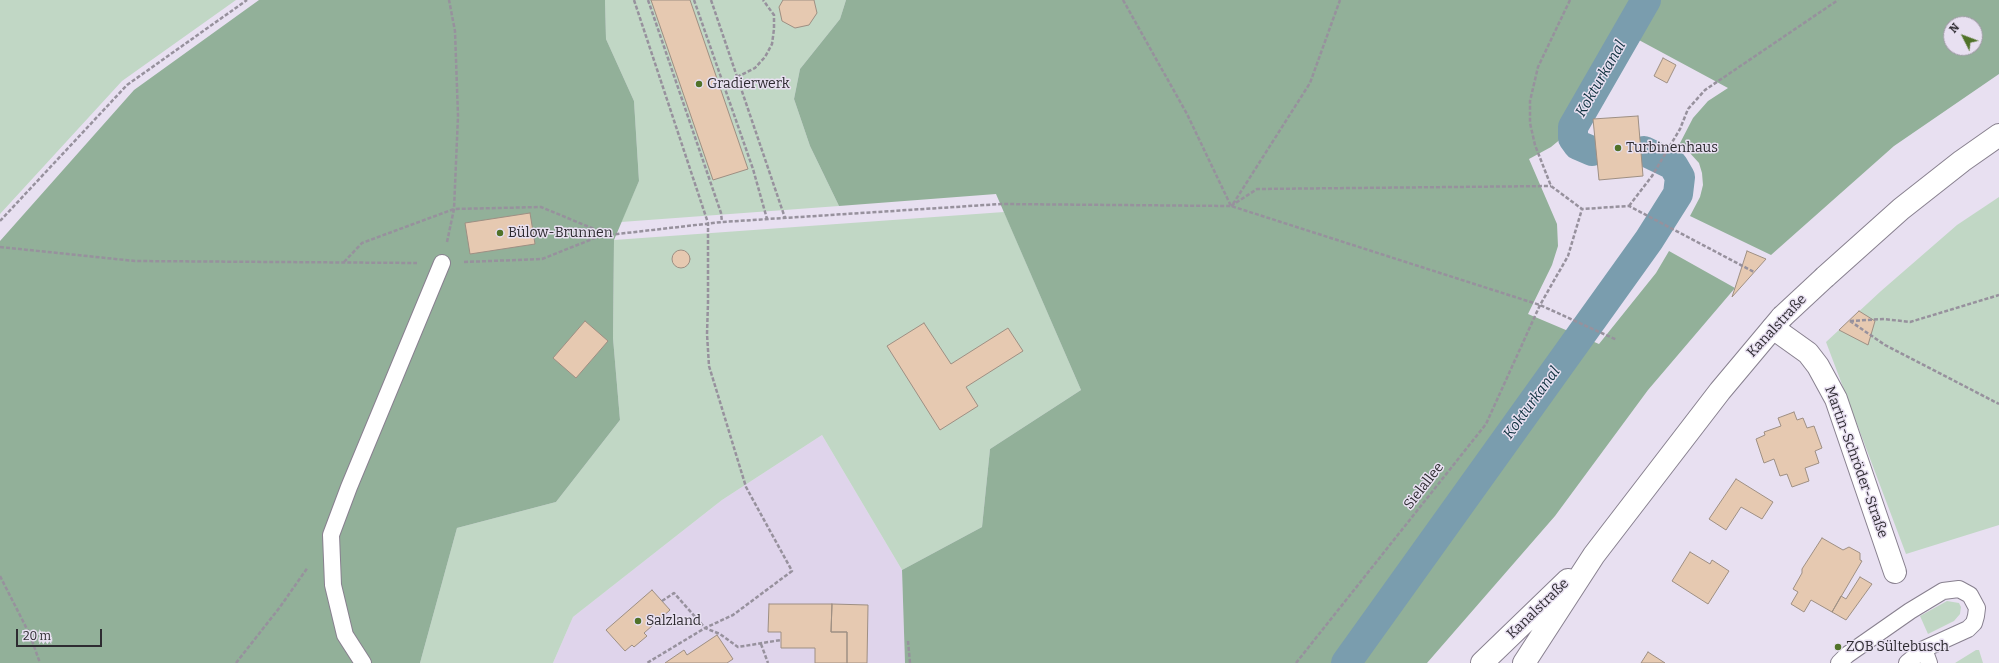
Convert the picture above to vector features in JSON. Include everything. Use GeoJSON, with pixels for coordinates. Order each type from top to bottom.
{"type":"FeatureCollection","features":[{"type":"Feature","properties":{"kind":"main road","name":"Kanalstraße"},"geometry":{"type":"LineString","coordinates":[[1524,663],[1594,555],[1720,391],[1777,322],[1901,209],[1962,161],[1999,135]]}},
{"type":"Feature","properties":{"kind":"main road","name":"Martin-Schröder-Straße"},"geometry":{"type":"LineString","coordinates":[[1777,322],[1808,353],[1818,366],[1836,399],[1895,572]]}},
{"type":"Feature","properties":{"kind":"main road","name":"Kanalstraße"},"geometry":{"type":"LineString","coordinates":[[1482,663],[1594,555]]}},
{"type":"Feature","properties":{"kind":"lane"},"geometry":{"type":"LineString","coordinates":[[363,663],[345,635],[333,585],[331,535],[349,487],[442,263]]}},
{"type":"Feature","properties":{"kind":"lane"},"geometry":{"type":"LineString","coordinates":[[1839,663],[1847,655],[1910,611],[1943,591],[1959,589],[1970,595],[1977,608],[1974,623],[1962,633],[1927,656],[1907,663]]}},
{"type":"Feature","properties":{"kind":"path"},"geometry":{"type":"LineString","coordinates":[[0,221],[127,84],[247,0]]}},
{"type":"Feature","properties":{"kind":"path"},"geometry":{"type":"LineString","coordinates":[[442,263],[454,209],[458,116],[455,32],[449,0]]}},
{"type":"Feature","properties":{"kind":"path"},"geometry":{"type":"LineString","coordinates":[[634,0],[708,223],[708,303],[706,334],[709,366],[746,487],[792,570],[733,615],[705,628],[647,663]]}},
{"type":"Feature","properties":{"kind":"path"},"geometry":{"type":"LineString","coordinates":[[648,0],[721,213],[722,222]]}},
{"type":"Feature","properties":{"kind":"path"},"geometry":{"type":"LineString","coordinates":[[694,0],[753,168],[767,219]]}},
{"type":"Feature","properties":{"kind":"path"},"geometry":{"type":"LineString","coordinates":[[710,0],[785,218]]}},
{"type":"Feature","properties":{"kind":"path"},"geometry":{"type":"LineString","coordinates":[[737,77],[755,68],[765,57],[772,44],[774,15],[763,0]]}},
{"type":"Feature","properties":{"kind":"path"},"geometry":{"type":"LineString","coordinates":[[1124,0],[1187,114],[1231,206]]}},
{"type":"Feature","properties":{"kind":"path"},"geometry":{"type":"LineString","coordinates":[[1231,206],[1310,83],[1340,0]]}},
{"type":"Feature","properties":{"kind":"path"},"geometry":{"type":"LineString","coordinates":[[1570,0],[1538,66],[1530,101],[1530,123],[1534,145],[1551,186],[1582,209],[1629,206],[1754,272]]}},
{"type":"Feature","properties":{"kind":"path"},"geometry":{"type":"LineString","coordinates":[[1629,206],[1652,176],[1671,145],[1680,129],[1688,108],[1706,90],[1838,0]]}},
{"type":"Feature","properties":{"kind":"path"},"geometry":{"type":"LineString","coordinates":[[1231,206],[1257,189],[1551,186]]}},
{"type":"Feature","properties":{"kind":"path"},"geometry":{"type":"LineString","coordinates":[[0,247],[135,261],[442,263],[542,259],[600,236],[708,223],[1001,204],[1231,206],[1540,305],[1617,340]]}},
{"type":"Feature","properties":{"kind":"path"},"geometry":{"type":"LineString","coordinates":[[344,262],[362,243],[454,209],[541,207],[594,229],[600,236]]}},
{"type":"Feature","properties":{"kind":"path","name":"Sielallee"},"geometry":{"type":"LineString","coordinates":[[1296,663],[1486,424],[1540,305],[1568,256],[1582,209]]}},
{"type":"Feature","properties":{"kind":"path"},"geometry":{"type":"LineString","coordinates":[[1999,295],[1910,322],[1884,319],[1850,321],[1885,345],[1999,404]]}},
{"type":"Feature","properties":{"kind":"path"},"geometry":{"type":"LineString","coordinates":[[236,663],[280,607],[331,535]]}},
{"type":"Feature","properties":{"kind":"path"},"geometry":{"type":"LineString","coordinates":[[0,576],[30,635],[40,663]]}},
{"type":"Feature","properties":{"kind":"path"},"geometry":{"type":"LineString","coordinates":[[662,601],[674,593],[705,628],[720,634],[738,647],[781,640]]}},
{"type":"Feature","properties":{"kind":"path"},"geometry":{"type":"LineString","coordinates":[[908,641],[910,663]]}},
{"type":"Feature","properties":{"kind":"path"},"geometry":{"type":"LineString","coordinates":[[761,644],[768,663]]}},
{"type":"Feature","properties":{"kind":"shaded area"},"geometry":{"type":"Polygon","coordinates":[[[822,435],[902,570],[905,663],[553,663],[573,617],[722,500],[822,435]]]}},
{"type":"Feature","properties":{"kind":"green space"},"geometry":{"type":"Polygon","coordinates":[[[0,0],[236,0],[122,81],[0,214],[0,0]]]}},
{"type":"Feature","properties":{"kind":"green space"},"geometry":{"type":"Polygon","coordinates":[[[259,0],[605,0],[606,39],[634,101],[639,181],[614,240],[613,338],[620,420],[556,502],[457,528],[420,663],[0,663],[0,241],[134,90],[259,0]]]}},
{"type":"Feature","properties":{"kind":"green space"},"geometry":{"type":"Polygon","coordinates":[[[605,0],[846,0],[840,19],[800,69],[794,99],[810,146],[839,206],[621,222],[639,181],[634,101],[606,39],[605,0]]]}},
{"type":"Feature","properties":{"kind":"green space"},"geometry":{"type":"Polygon","coordinates":[[[846,0],[1999,0],[1999,74],[1894,146],[1771,255],[1690,216],[1700,197],[1703,185],[1702,173],[1699,163],[1689,152],[1679,145],[1693,118],[1708,101],[1728,88],[1637,39],[1603,104],[1551,147],[1529,159],[1557,224],[1558,246],[1552,265],[1528,314],[1599,344],[1656,273],[1669,251],[1735,288],[1648,390],[1555,516],[1427,663],[905,663],[902,570],[982,527],[990,449],[1081,390],[996,194],[839,206],[810,146],[794,99],[800,69],[840,19],[846,0]]]}},
{"type":"Feature","properties":{"kind":"green space"},"geometry":{"type":"Polygon","coordinates":[[[1999,197],[1999,525],[1906,554],[1826,342],[1881,291],[1957,225],[1999,197]]]}},
{"type":"Feature","properties":{"kind":"green space"},"geometry":{"type":"Polygon","coordinates":[[[1004,212],[1081,390],[990,449],[982,527],[902,570],[822,435],[722,500],[573,617],[553,663],[420,663],[457,528],[556,502],[620,420],[613,338],[614,240],[1004,212]]]}},
{"type":"Feature","properties":{"kind":"green space"},"geometry":{"type":"Polygon","coordinates":[[[1947,601],[1959,603],[1961,607],[1960,614],[1954,621],[1928,634],[1920,616],[1947,601]]]}},
{"type":"Feature","properties":{"kind":"green space"},"geometry":{"type":"Polygon","coordinates":[[[1976,650],[1979,650],[1983,663],[1955,663],[1976,650]]]}},
{"type":"Feature","properties":{"kind":"building","name":"Gradierwerk"},"geometry":{"type":"Polygon","coordinates":[[[651,0],[690,0],[748,169],[713,180],[651,0]]]}},
{"type":"Feature","properties":{"kind":"building"},"geometry":{"type":"Polygon","coordinates":[[[783,0],[814,0],[817,13],[809,25],[795,28],[782,21],[779,7],[783,0]]]}},
{"type":"Feature","properties":{"kind":"building"},"geometry":{"type":"Polygon","coordinates":[[[1663,58],[1676,65],[1667,83],[1654,76],[1663,58]]]}},
{"type":"Feature","properties":{"kind":"building","name":"Turbinenhaus"},"geometry":{"type":"Polygon","coordinates":[[[1638,116],[1643,176],[1599,180],[1593,119],[1638,116]]]}},
{"type":"Feature","properties":{"kind":"building","name":"Bülow-Brunnen"},"geometry":{"type":"Polygon","coordinates":[[[530,213],[535,244],[470,254],[465,223],[530,213]]]}},
{"type":"Feature","properties":{"kind":"building"},"geometry":{"type":"Polygon","coordinates":[[[677,250],[685,250],[690,255],[688,266],[685,268],[677,268],[672,263],[672,255],[677,250]]]}},
{"type":"Feature","properties":{"kind":"building"},"geometry":{"type":"Polygon","coordinates":[[[1747,251],[1766,259],[1732,297],[1735,288],[1747,251]]]}},
{"type":"Feature","properties":{"kind":"building"},"geometry":{"type":"Polygon","coordinates":[[[1859,311],[1875,321],[1868,345],[1839,330],[1859,311]]]}},
{"type":"Feature","properties":{"kind":"building"},"geometry":{"type":"Polygon","coordinates":[[[585,321],[608,341],[576,378],[553,358],[585,321]]]}},
{"type":"Feature","properties":{"kind":"building"},"geometry":{"type":"Polygon","coordinates":[[[924,323],[951,364],[1008,328],[1023,351],[966,387],[978,406],[940,430],[887,346],[924,323]]]}},
{"type":"Feature","properties":{"kind":"building"},"geometry":{"type":"Polygon","coordinates":[[[1794,412],[1797,420],[1803,418],[1807,428],[1814,426],[1822,448],[1815,451],[1819,463],[1805,468],[1809,481],[1792,487],[1787,474],[1780,476],[1774,459],[1764,463],[1756,439],[1765,435],[1764,432],[1781,426],[1778,418],[1794,412]]]}},
{"type":"Feature","properties":{"kind":"building"},"geometry":{"type":"Polygon","coordinates":[[[1736,479],[1773,502],[1762,519],[1741,507],[1726,530],[1709,519],[1736,479]]]}},
{"type":"Feature","properties":{"kind":"building"},"geometry":{"type":"Polygon","coordinates":[[[1822,538],[1843,550],[1849,547],[1860,553],[1860,560],[1862,561],[1832,612],[1811,600],[1804,612],[1791,604],[1798,592],[1793,589],[1802,573],[1802,569],[1822,538]]]}},
{"type":"Feature","properties":{"kind":"building"},"geometry":{"type":"Polygon","coordinates":[[[1690,552],[1710,564],[1712,560],[1729,571],[1708,604],[1672,581],[1690,552]]]}},
{"type":"Feature","properties":{"kind":"building"},"geometry":{"type":"Polygon","coordinates":[[[1860,577],[1872,584],[1846,620],[1832,612],[1841,596],[1846,599],[1860,577]]]}},
{"type":"Feature","properties":{"kind":"building"},"geometry":{"type":"Polygon","coordinates":[[[652,590],[670,610],[644,633],[647,636],[634,647],[632,645],[625,651],[606,630],[652,590]]]}},
{"type":"Feature","properties":{"kind":"building"},"geometry":{"type":"Polygon","coordinates":[[[769,604],[832,604],[831,632],[847,632],[847,663],[815,663],[815,648],[781,648],[781,632],[768,632],[769,604]]]}},
{"type":"Feature","properties":{"kind":"building"},"geometry":{"type":"Polygon","coordinates":[[[832,604],[868,605],[867,663],[847,663],[847,632],[831,632],[832,604]]]}},
{"type":"Feature","properties":{"kind":"building"},"geometry":{"type":"Polygon","coordinates":[[[717,635],[733,659],[727,663],[665,663],[684,650],[687,655],[717,635]]]}},
{"type":"Feature","properties":{"kind":"building"},"geometry":{"type":"Polygon","coordinates":[[[1648,652],[1665,663],[1641,663],[1648,652]]]}},
{"type":"Feature","properties":{"kind":"waterway","name":"Kokturkanal"},"geometry":{"type":"LineString","coordinates":[[1592,151],[1578,145],[1573,138],[1573,127],[1646,0]]}},
{"type":"Feature","properties":{"kind":"waterway","name":"Kokturkanal"},"geometry":{"type":"LineString","coordinates":[[1346,663],[1649,240],[1678,194],[1680,177],[1673,165],[1644,151]]}},
{"type":"Feature","properties":{"kind":"place","name":"Gradierwerk"},"geometry":{"type":"Point","coordinates":[699,84]}},
{"type":"Feature","properties":{"kind":"place","name":"Turbinenhaus"},"geometry":{"type":"Point","coordinates":[1618,148]}},
{"type":"Feature","properties":{"kind":"place","name":"Bülow-Brunnen"},"geometry":{"type":"Point","coordinates":[500,233]}},
{"type":"Feature","properties":{"kind":"place","name":"Salzland"},"geometry":{"type":"Point","coordinates":[638,621]}},
{"type":"Feature","properties":{"kind":"place","name":"ZOB Sültebusch"},"geometry":{"type":"Point","coordinates":[1838,647]}}]}
